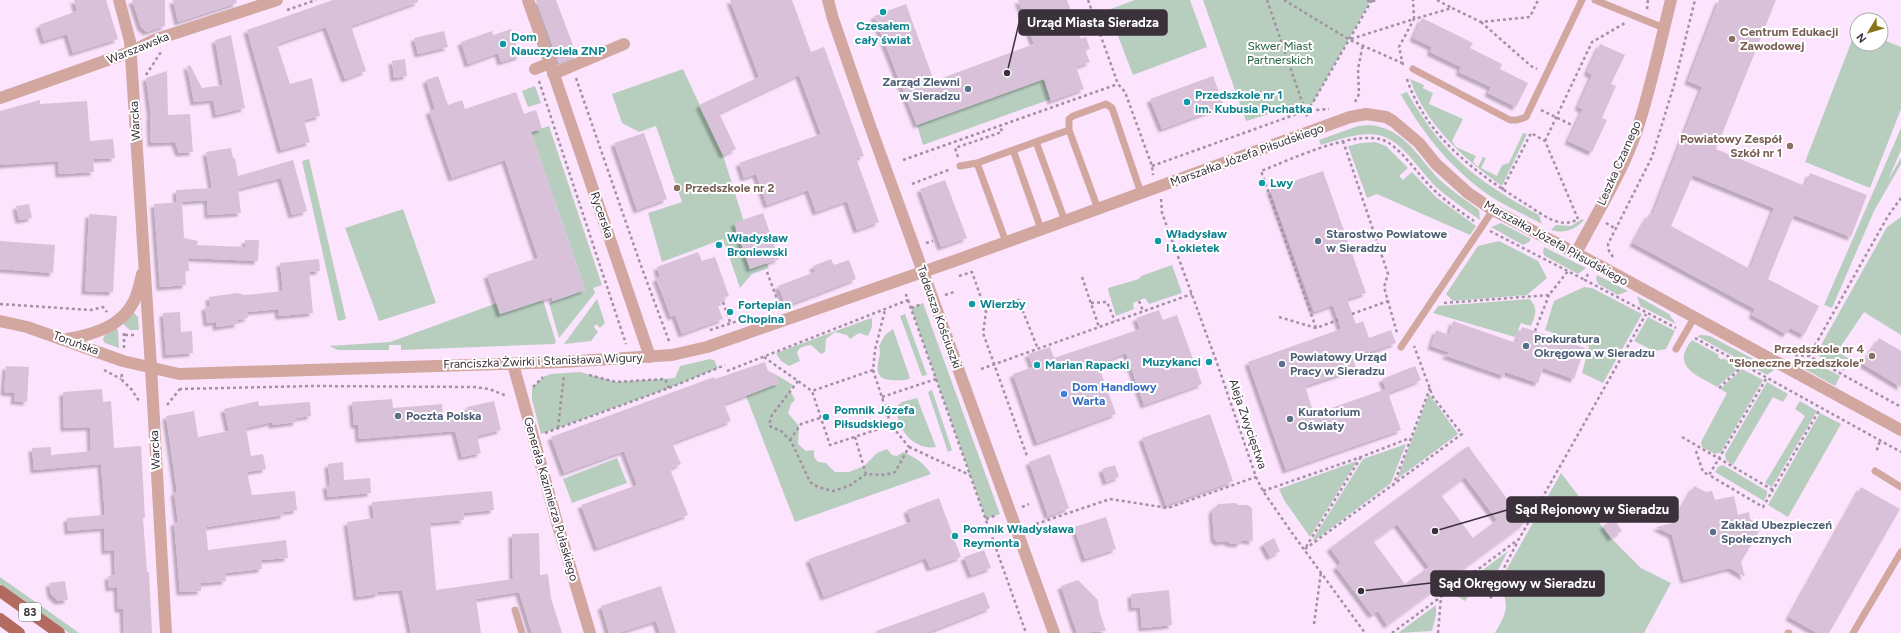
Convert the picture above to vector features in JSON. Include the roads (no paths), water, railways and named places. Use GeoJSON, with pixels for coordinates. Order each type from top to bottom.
{"type":"FeatureCollection","features":[{"type":"Feature","properties":{"kind":"main road","name":"83"},"geometry":{"type":"LineString","coordinates":[[0,591],[59,633]]}},
{"type":"Feature","properties":{"kind":"main road","name":"83"},"geometry":{"type":"LineString","coordinates":[[0,619],[19,633]]}},
{"type":"Feature","properties":{"kind":"street","name":"Warcka"},"geometry":{"type":"LineString","coordinates":[[119,0],[128,33],[130,52],[151,367],[166,633]]}},
{"type":"Feature","properties":{"kind":"street","name":"Warszawska"},"geometry":{"type":"LineString","coordinates":[[0,98],[130,52],[154,40],[277,0]]}},
{"type":"Feature","properties":{"kind":"street","name":"Rycerska"},"geometry":{"type":"LineString","coordinates":[[528,0],[650,356]]}},
{"type":"Feature","properties":{"kind":"street","name":"Leszka Czarnego"},"geometry":{"type":"LineString","coordinates":[[1576,253],[1620,167],[1636,130],[1653,75],[1671,0]]}},
{"type":"Feature","properties":{"kind":"street","name":"Tadeusza Kościuszki"},"geometry":{"type":"LineString","coordinates":[[831,1],[833,19],[1054,633]]}},
{"type":"Feature","properties":{"kind":"street"},"geometry":{"type":"LineString","coordinates":[[535,69],[551,69],[572,66],[624,44]]}},
{"type":"Feature","properties":{"kind":"street","name":"Marszałka Józefa Piłsudskiego"},"geometry":{"type":"LineString","coordinates":[[923,272],[1350,117],[1366,114],[1386,117],[1393,120],[1420,143],[1436,164],[1468,193],[1493,210],[1593,262],[1901,430]]}},
{"type":"Feature","properties":{"kind":"street","name":"Warcka"},"geometry":{"type":"LineString","coordinates":[[67,340],[92,335],[116,322],[134,301],[144,267]]}},
{"type":"Feature","properties":{"kind":"street","name":"Franciszka Żwirki i Stanisława Wigury"},"geometry":{"type":"LineString","coordinates":[[151,367],[180,374],[513,364],[564,368],[631,358],[672,355],[707,347],[923,272]]}},
{"type":"Feature","properties":{"kind":"street","name":"Toruńska"},"geometry":{"type":"LineString","coordinates":[[0,321],[27,327],[123,360],[151,367]]}},
{"type":"Feature","properties":{"kind":"street","name":"Generała Kazimierza Pułaskiego"},"geometry":{"type":"LineString","coordinates":[[513,364],[558,526],[590,633]]}},
{"type":"Feature","properties":{"kind":"lane"},"geometry":{"type":"LineString","coordinates":[[1413,69],[1510,120],[1526,118],[1582,0]]}},
{"type":"Feature","properties":{"kind":"lane"},"geometry":{"type":"LineString","coordinates":[[1595,0],[1646,22],[1664,28]]}},
{"type":"Feature","properties":{"kind":"lane"},"geometry":{"type":"LineString","coordinates":[[1098,209],[1069,130],[1069,119],[1073,116],[1106,104],[1112,108],[1141,193]]}},
{"type":"Feature","properties":{"kind":"lane"},"geometry":{"type":"LineString","coordinates":[[960,166],[977,163],[1069,130]]}},
{"type":"Feature","properties":{"kind":"lane"},"geometry":{"type":"LineString","coordinates":[[1036,142],[1065,221]]}},
{"type":"Feature","properties":{"kind":"lane"},"geometry":{"type":"LineString","coordinates":[[1013,150],[1041,229]]}},
{"type":"Feature","properties":{"kind":"lane"},"geometry":{"type":"LineString","coordinates":[[977,163],[1006,242]]}},
{"type":"Feature","properties":{"kind":"lane"},"geometry":{"type":"LineString","coordinates":[[1401,347],[1493,210]]}},
{"type":"Feature","properties":{"kind":"lane"},"geometry":{"type":"LineString","coordinates":[[1676,350],[1694,318]]}},
{"type":"Feature","properties":{"kind":"lane"},"geometry":{"type":"LineString","coordinates":[[1875,471],[1901,487]]}},
{"type":"Feature","properties":{"kind":"lane"},"geometry":{"type":"LineString","coordinates":[[1853,633],[1901,552]]}},
{"type":"Feature","properties":{"kind":"lane"},"geometry":{"type":"LineString","coordinates":[[516,610],[522,633]]}},
{"type":"Feature","properties":{"kind":"place","name":"Czesałem cały świat"},"geometry":{"type":"Point","coordinates":[883,12]}},
{"type":"Feature","properties":{"kind":"place","name":"Centrum Edukacji Zawodowej"},"geometry":{"type":"Point","coordinates":[1732,39]}},
{"type":"Feature","properties":{"kind":"place","name":"Dom Nauczyciela ZNP"},"geometry":{"type":"Point","coordinates":[503,44]}},
{"type":"Feature","properties":{"kind":"place","name":"Urząd Miasta Sieradza"},"geometry":{"type":"Point","coordinates":[1007,73]}},
{"type":"Feature","properties":{"kind":"place","name":"Zarząd Zlewni w Sieradzu"},"geometry":{"type":"Point","coordinates":[968,89]}},
{"type":"Feature","properties":{"kind":"place","name":"Przedszkole nr 1 im. Kubusia Puchatka"},"geometry":{"type":"Point","coordinates":[1187,102]}},
{"type":"Feature","properties":{"kind":"place","name":"Powiatowy Zespół Szkół nr 1"},"geometry":{"type":"Point","coordinates":[1790,146]}},
{"type":"Feature","properties":{"kind":"place","name":"Lwy"},"geometry":{"type":"Point","coordinates":[1262,183]}},
{"type":"Feature","properties":{"kind":"place","name":"Przedszkole nr 2"},"geometry":{"type":"Point","coordinates":[677,188]}},
{"type":"Feature","properties":{"kind":"place","name":"Władysław I Łokietek"},"geometry":{"type":"Point","coordinates":[1158,241]}},
{"type":"Feature","properties":{"kind":"place","name":"Starostwo Powiatowe w Sieradzu"},"geometry":{"type":"Point","coordinates":[1318,241]}},
{"type":"Feature","properties":{"kind":"place","name":"Władysław Broniewski"},"geometry":{"type":"Point","coordinates":[719,245]}},
{"type":"Feature","properties":{"kind":"place","name":"Wierzby"},"geometry":{"type":"Point","coordinates":[972,304]}},
{"type":"Feature","properties":{"kind":"place","name":"Fortepian Chopina"},"geometry":{"type":"Point","coordinates":[730,312]}},
{"type":"Feature","properties":{"kind":"place","name":"Prokuratura Okręgowa w Sieradzu"},"geometry":{"type":"Point","coordinates":[1526,346]}},
{"type":"Feature","properties":{"kind":"place","name":"Przedszkole nr 4 \"Słoneczne Przedszkole\""},"geometry":{"type":"Point","coordinates":[1872,356]}},
{"type":"Feature","properties":{"kind":"place","name":"Muzykanci"},"geometry":{"type":"Point","coordinates":[1209,362]}},
{"type":"Feature","properties":{"kind":"place","name":"Powiatowy Urząd Pracy w Sieradzu"},"geometry":{"type":"Point","coordinates":[1282,364]}},
{"type":"Feature","properties":{"kind":"place","name":"Marian Rapacki"},"geometry":{"type":"Point","coordinates":[1037,365]}},
{"type":"Feature","properties":{"kind":"place","name":"Dom Handlowy Warta"},"geometry":{"type":"Point","coordinates":[1064,394]}},
{"type":"Feature","properties":{"kind":"place","name":"Poczta Polska"},"geometry":{"type":"Point","coordinates":[398,416]}},
{"type":"Feature","properties":{"kind":"place","name":"Pomnik Józefa Piłsudskiego"},"geometry":{"type":"Point","coordinates":[826,417]}},
{"type":"Feature","properties":{"kind":"place","name":"Kuratorium Oświaty"},"geometry":{"type":"Point","coordinates":[1290,419]}},
{"type":"Feature","properties":{"kind":"place","name":"Sąd Rejonowy w Sieradzu"},"geometry":{"type":"Point","coordinates":[1435,531]}},
{"type":"Feature","properties":{"kind":"place","name":"Zakład Ubezpieczeń Społecznych"},"geometry":{"type":"Point","coordinates":[1713,532]}},
{"type":"Feature","properties":{"kind":"place","name":"Pomnik Władysława Reymonta"},"geometry":{"type":"Point","coordinates":[955,536]}},
{"type":"Feature","properties":{"kind":"place","name":"Sąd Okręgowy w Sieradzu"},"geometry":{"type":"Point","coordinates":[1361,591]}},
{"type":"Feature","properties":{"kind":"park label","name":"Skwer Miast Partnerskich"},"geometry":{"type":"Point","coordinates":[1280,53]}}]}
